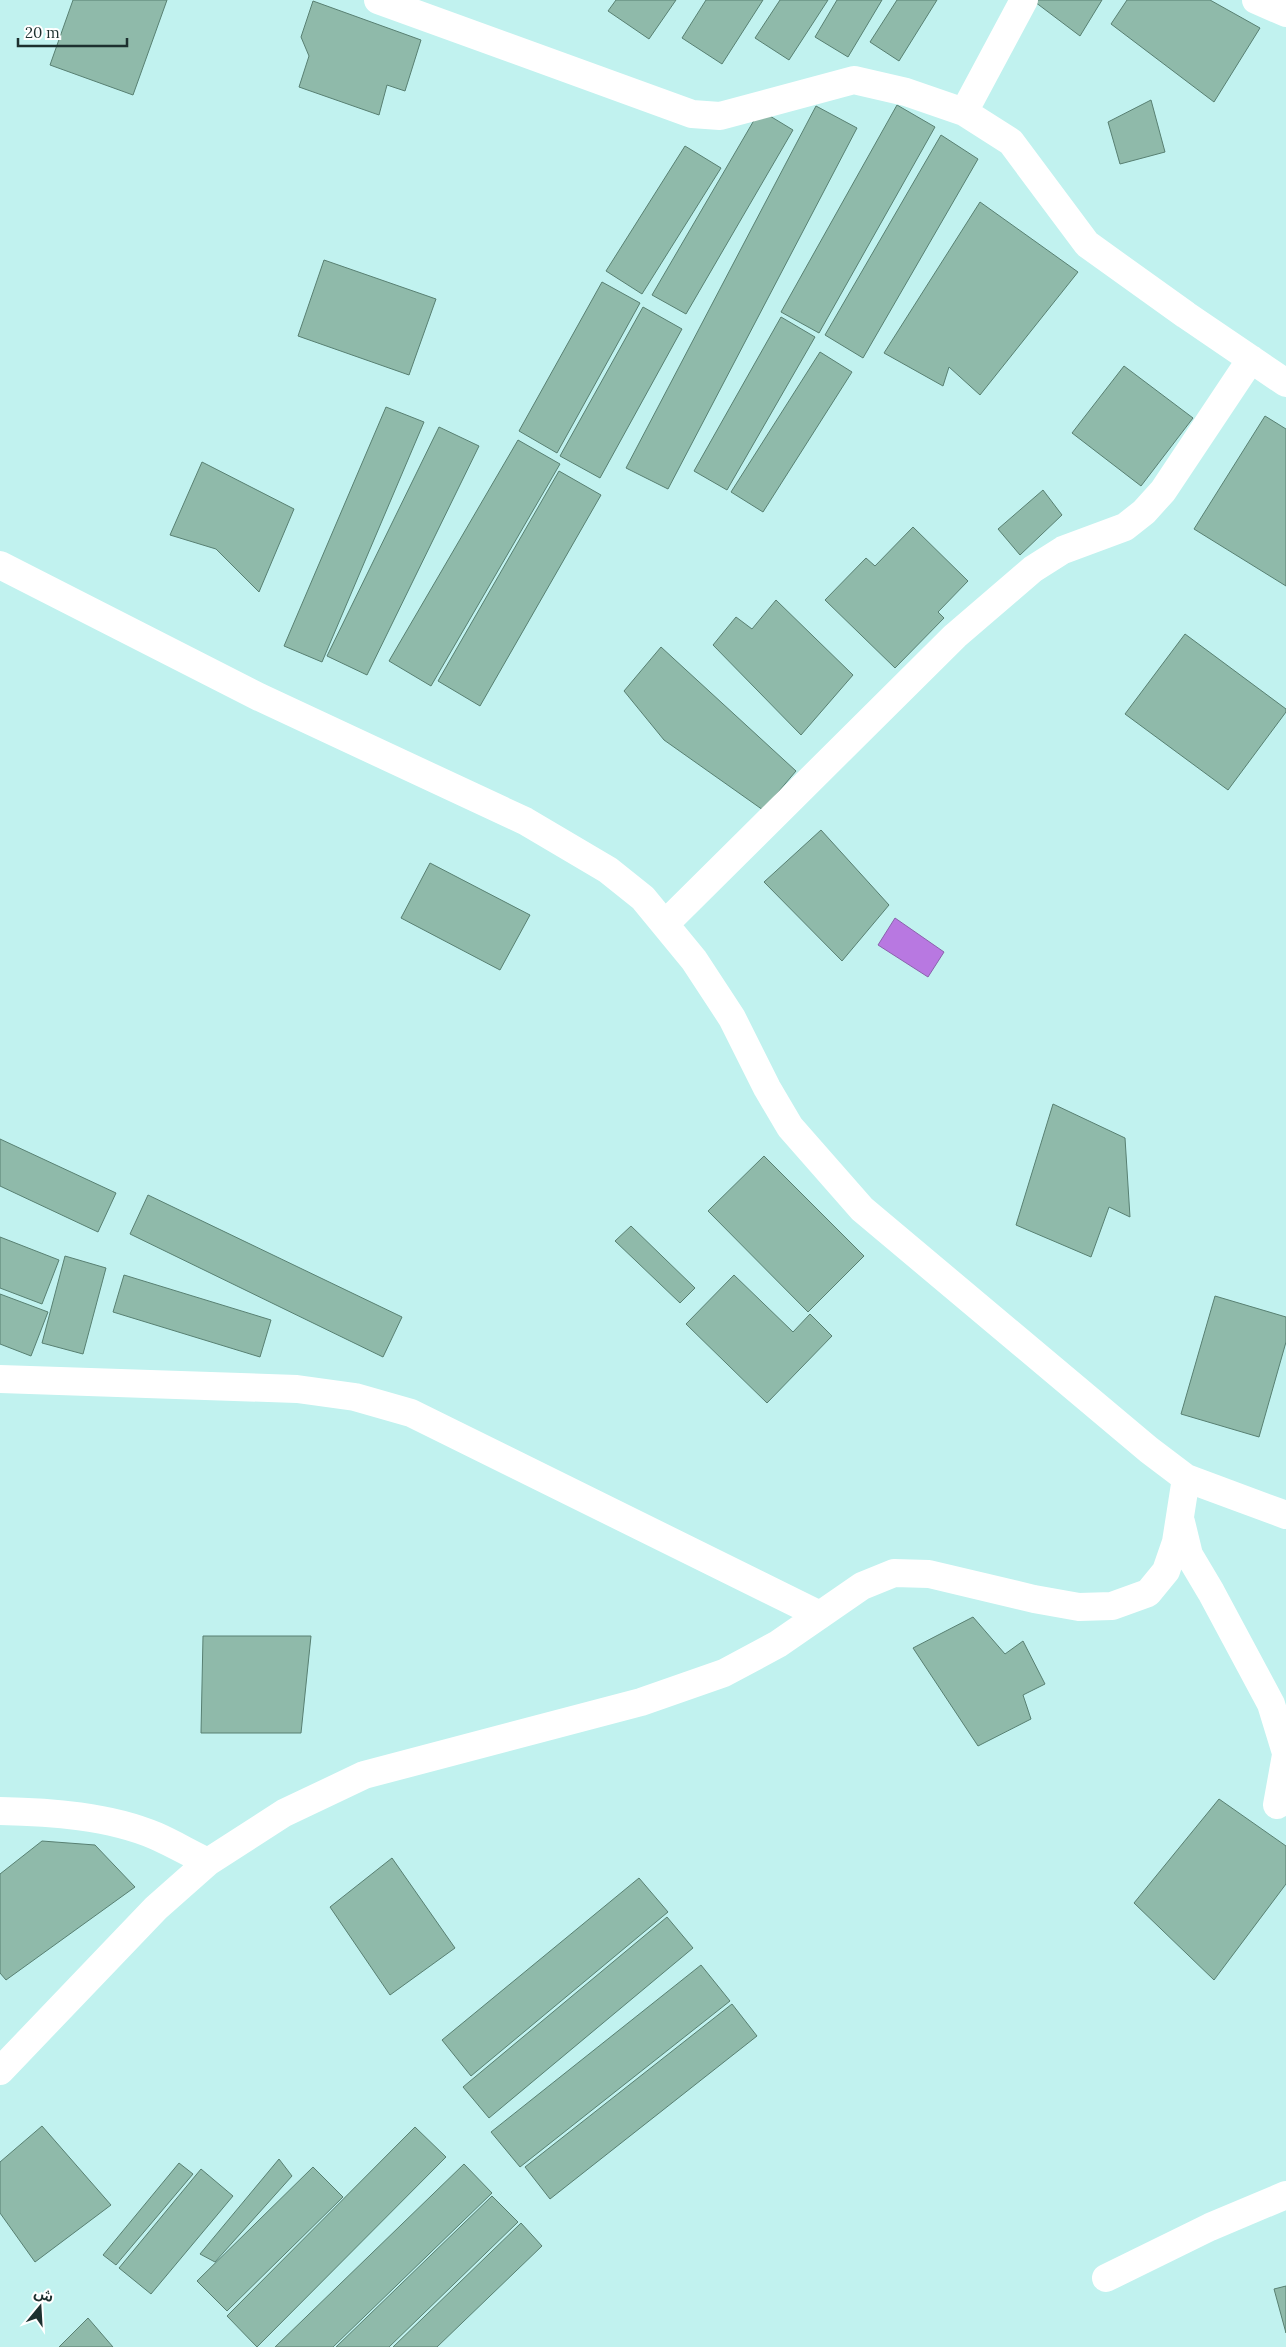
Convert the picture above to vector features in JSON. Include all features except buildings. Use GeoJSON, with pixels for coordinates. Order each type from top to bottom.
{"type":"FeatureCollection","features":[{"type":"Feature","properties":{"kind":"street"},"geometry":{"type":"LineString","coordinates":[[378,0],[692,114],[720,116],[854,80],[906,92],[964,112],[1011,142],[1087,244],[1286,383]]}},
{"type":"Feature","properties":{"kind":"street"},"geometry":{"type":"LineString","coordinates":[[964,112],[1024,0]]}},
{"type":"Feature","properties":{"kind":"street"},"geometry":{"type":"LineString","coordinates":[[1256,0],[1286,13]]}},
{"type":"Feature","properties":{"kind":"street"},"geometry":{"type":"LineString","coordinates":[[665,924],[955,636],[1033,569],[1063,550],[1125,527],[1144,512],[1163,490],[1251,359]]}},
{"type":"Feature","properties":{"kind":"street"},"geometry":{"type":"LineString","coordinates":[[0,564],[259,697],[525,822],[608,870],[643,898],[694,960],[732,1018],[767,1088],[790,1127],[862,1209],[1149,1450],[1186,1478],[1286,1515]]}},
{"type":"Feature","properties":{"kind":"street"},"geometry":{"type":"LineString","coordinates":[[0,1379],[297,1389],[355,1397],[411,1413],[820,1615]]}},
{"type":"Feature","properties":{"kind":"street"},"geometry":{"type":"LineString","coordinates":[[0,2071],[156,1908],[208,1862],[284,1813],[364,1775],[641,1702],[724,1673],[778,1644],[862,1586],[894,1573],[928,1574],[1034,1599],[1079,1607],[1112,1606],[1148,1593],[1166,1571],[1176,1542],[1186,1478]]}},
{"type":"Feature","properties":{"kind":"street"},"geometry":{"type":"LineString","coordinates":[[1180,1518],[1189,1556],[1211,1592],[1271,1704],[1286,1754],[1277,1805]]}},
{"type":"Feature","properties":{"kind":"street"},"geometry":{"type":"LineString","coordinates":[[0,1811],[70,1816],[119,1824],[155,1836],[208,1862]]}},
{"type":"Feature","properties":{"kind":"street"},"geometry":{"type":"LineString","coordinates":[[1106,2278],[1210,2227],[1286,2195]]}},
{"type":"Feature","properties":{"kind":"shaded area"},"geometry":{"type":"Polygon","coordinates":[[[895,918],[944,952],[928,977],[878,945],[895,918]]]}}]}
